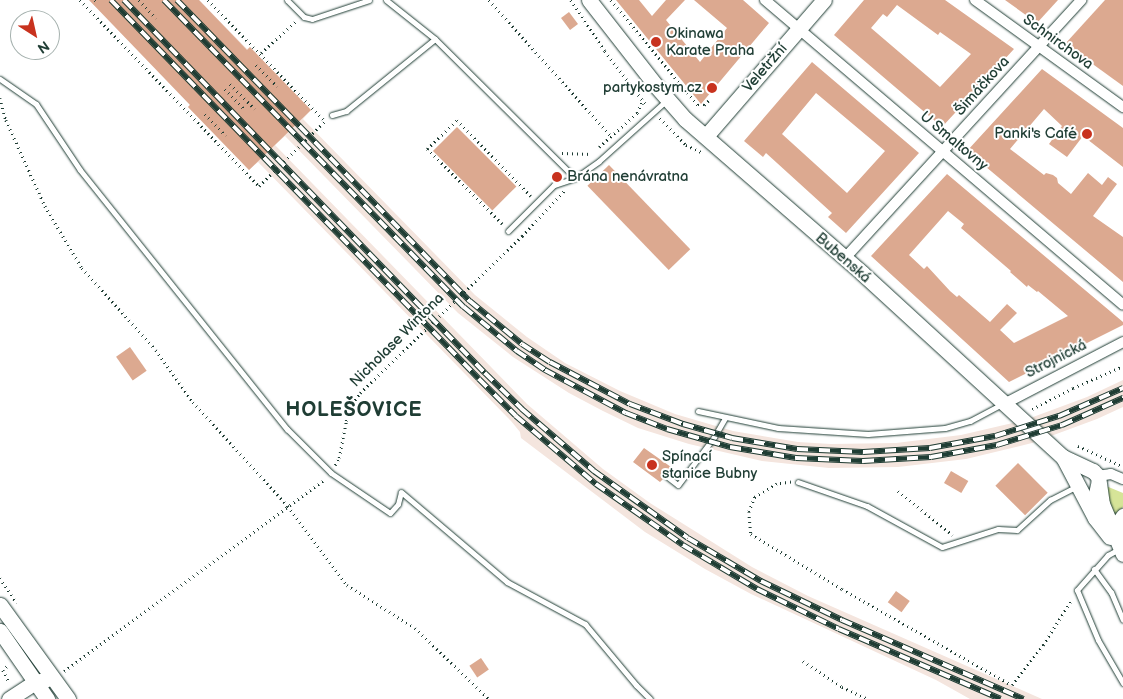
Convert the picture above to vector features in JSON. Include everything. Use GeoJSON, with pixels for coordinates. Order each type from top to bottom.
{"type":"FeatureCollection","features":[{"type":"Feature","properties":{"kind":"main road","name":"Bubenská"},"geometry":{"type":"LineString","coordinates":[[589,0],[667,100],[685,119],[845,258],[1063,456],[1088,467],[1098,476]]}},
{"type":"Feature","properties":{"kind":"main road","name":"Veletržní"},"geometry":{"type":"LineString","coordinates":[[706,136],[824,0]]}},
{"type":"Feature","properties":{"kind":"main road"},"geometry":{"type":"LineString","coordinates":[[1063,456],[1095,518],[1119,547]]}},
{"type":"Feature","properties":{"kind":"main road"},"geometry":{"type":"LineString","coordinates":[[1098,476],[1102,504],[1119,547]]}},
{"type":"Feature","properties":{"kind":"main road"},"geometry":{"type":"LineString","coordinates":[[1119,547],[1118,523],[1123,516]]}},
{"type":"Feature","properties":{"kind":"main road"},"geometry":{"type":"LineString","coordinates":[[0,605],[63,686]]}},
{"type":"Feature","properties":{"kind":"main road"},"geometry":{"type":"LineString","coordinates":[[0,632],[48,699],[63,686]]}},
{"type":"Feature","properties":{"kind":"main road"},"geometry":{"type":"LineString","coordinates":[[10,699],[36,682],[48,680],[63,686]]}},
{"type":"Feature","properties":{"kind":"street","name":"U Smaltovny"},"geometry":{"type":"LineString","coordinates":[[765,0],[1123,305]]}},
{"type":"Feature","properties":{"kind":"street","name":"Schnirchova"},"geometry":{"type":"LineString","coordinates":[[975,0],[1123,107]]}},
{"type":"Feature","properties":{"kind":"street","name":"Šimáčkova"},"geometry":{"type":"LineString","coordinates":[[845,258],[1081,0]]}},
{"type":"Feature","properties":{"kind":"street","name":"Strojnická"},"geometry":{"type":"LineString","coordinates":[[1004,404],[1123,342]]}},
{"type":"Feature","properties":{"kind":"street","name":"Bubenská"},"geometry":{"type":"LineString","coordinates":[[1098,476],[1111,474],[1123,479]]}},
{"type":"Feature","properties":{"kind":"street"},"geometry":{"type":"LineString","coordinates":[[1095,518],[1093,498],[1098,476]]}},
{"type":"Feature","properties":{"kind":"lane"},"geometry":{"type":"LineString","coordinates":[[287,0],[302,15],[312,18],[369,0]]}},
{"type":"Feature","properties":{"kind":"lane"},"geometry":{"type":"LineString","coordinates":[[386,0],[435,39],[575,178]]}},
{"type":"Feature","properties":{"kind":"lane"},"geometry":{"type":"LineString","coordinates":[[332,115],[346,111],[435,39]]}},
{"type":"Feature","properties":{"kind":"lane"},"geometry":{"type":"LineString","coordinates":[[0,79],[36,104],[80,170],[263,399],[288,429],[331,473],[390,513],[398,504],[400,492],[507,582],[585,624],[650,699]]}},
{"type":"Feature","properties":{"kind":"lane"},"geometry":{"type":"LineString","coordinates":[[508,231],[554,185],[575,178],[599,161],[667,100]]}},
{"type":"Feature","properties":{"kind":"lane"},"geometry":{"type":"LineString","coordinates":[[698,411],[725,418],[810,432],[893,434],[931,430],[959,424],[982,416],[1004,404]]}},
{"type":"Feature","properties":{"kind":"lane"},"geometry":{"type":"LineString","coordinates":[[666,475],[678,485],[714,437],[725,418]]}},
{"type":"Feature","properties":{"kind":"lane"},"geometry":{"type":"LineString","coordinates":[[798,482],[867,506],[942,547],[998,529],[1017,530],[1050,500],[1079,485]]}},
{"type":"Feature","properties":{"kind":"lane"},"geometry":{"type":"LineString","coordinates":[[1119,547],[1094,569],[1077,590],[1098,640],[1123,682]]}},
{"type":"Feature","properties":{"kind":"lane"},"geometry":{"type":"LineString","coordinates":[[1094,569],[1111,592],[1123,620]]}},
{"type":"Feature","properties":{"kind":"path"},"geometry":{"type":"LineString","coordinates":[[80,0],[229,152],[259,186],[325,121],[208,0]]}},
{"type":"Feature","properties":{"kind":"path"},"geometry":{"type":"LineString","coordinates":[[139,0],[156,18]]}},
{"type":"Feature","properties":{"kind":"path"},"geometry":{"type":"LineString","coordinates":[[489,0],[611,136]]}},
{"type":"Feature","properties":{"kind":"path"},"geometry":{"type":"LineString","coordinates":[[551,154],[557,148],[562,153],[591,155],[637,112],[643,99],[605,52],[571,0]]}},
{"type":"Feature","properties":{"kind":"path"},"geometry":{"type":"LineString","coordinates":[[611,0],[698,105],[704,105],[709,100]]}},
{"type":"Feature","properties":{"kind":"path"},"geometry":{"type":"LineString","coordinates":[[260,54],[302,15]]}},
{"type":"Feature","properties":{"kind":"path"},"geometry":{"type":"LineString","coordinates":[[256,65],[276,86]]}},
{"type":"Feature","properties":{"kind":"path"},"geometry":{"type":"LineString","coordinates":[[230,84],[255,109]]}},
{"type":"Feature","properties":{"kind":"path"},"geometry":{"type":"LineString","coordinates":[[225,90],[245,110]]}},
{"type":"Feature","properties":{"kind":"path"},"geometry":{"type":"LineString","coordinates":[[0,98],[6,120],[45,206],[82,268],[156,350],[193,402],[288,506],[347,585],[415,628],[489,699]]}},
{"type":"Feature","properties":{"kind":"path"},"geometry":{"type":"LineString","coordinates":[[205,114],[226,136]]}},
{"type":"Feature","properties":{"kind":"path"},"geometry":{"type":"LineString","coordinates":[[508,231],[427,149],[457,120],[537,202]]}},
{"type":"Feature","properties":{"kind":"path","name":"Nicholase Wintona"},"geometry":{"type":"LineString","coordinates":[[63,686],[331,473],[339,458],[346,421],[352,404],[360,393],[522,236],[575,178]]}},
{"type":"Feature","properties":{"kind":"path"},"geometry":{"type":"LineString","coordinates":[[1033,409],[1073,388],[1123,366]]}},
{"type":"Feature","properties":{"kind":"path"},"geometry":{"type":"LineString","coordinates":[[1078,446],[1123,466]]}},
{"type":"Feature","properties":{"kind":"path"},"geometry":{"type":"LineString","coordinates":[[798,482],[777,484],[755,497],[748,512],[751,534],[842,589],[1012,685],[1043,645],[1077,590]]}},
{"type":"Feature","properties":{"kind":"path"},"geometry":{"type":"LineString","coordinates":[[898,491],[960,540]]}},
{"type":"Feature","properties":{"kind":"path"},"geometry":{"type":"LineString","coordinates":[[803,661],[842,687],[868,699]]}},
{"type":"Feature","properties":{"kind":"path"},"geometry":{"type":"LineString","coordinates":[[0,667],[9,683]]}},
{"type":"Feature","properties":{"kind":"path"},"geometry":{"type":"LineString","coordinates":[[2,670],[7,667]]}},
{"type":"Feature","properties":{"kind":"shaded area"},"geometry":{"type":"Polygon","coordinates":[[[89,0],[199,0],[247,49],[250,47],[311,110],[303,119],[475,295],[527,337],[565,363],[620,391],[675,414],[733,431],[798,442],[831,444],[896,443],[961,435],[1025,420],[1087,397],[1123,380],[1123,407],[1097,419],[1032,443],[966,459],[898,467],[829,468],[762,461],[689,444],[638,428],[603,411],[569,393],[513,357],[458,313],[285,136],[275,145],[527,404],[603,469],[650,503],[752,567],[808,596],[1042,699],[970,699],[936,680],[751,594],[705,569],[645,532],[521,438],[520,432],[511,421],[258,162],[249,170],[188,107],[190,104],[89,0]]]}},
{"type":"Feature","properties":{"kind":"green space"},"geometry":{"type":"Polygon","coordinates":[[[1106,486],[1123,493],[1123,507],[1112,518],[1106,486]]]}},
{"type":"Feature","properties":{"kind":"building"},"geometry":{"type":"Polygon","coordinates":[[[89,0],[199,0],[247,50],[250,47],[311,110],[249,170],[188,107],[190,105],[89,0]]]}},
{"type":"Feature","properties":{"kind":"building"},"geometry":{"type":"Polygon","coordinates":[[[616,0],[639,0],[652,16],[666,0],[685,0],[666,20],[700,62],[727,28],[694,0],[743,0],[769,23],[701,104],[616,0]]]}},
{"type":"Feature","properties":{"kind":"building"},"geometry":{"type":"Polygon","coordinates":[[[864,0],[945,0],[1014,49],[942,127],[834,35],[864,0]],[[897,5],[887,17],[883,14],[871,28],[940,87],[971,54],[940,32],[938,35],[897,5]]]}},
{"type":"Feature","properties":{"kind":"building"},"geometry":{"type":"Polygon","coordinates":[[[1005,0],[1058,0],[1037,23],[1005,0]]]}},
{"type":"Feature","properties":{"kind":"building"},"geometry":{"type":"Polygon","coordinates":[[[1105,0],[1123,0],[1123,86],[1065,44],[1105,0]]]}},
{"type":"Feature","properties":{"kind":"building"},"geometry":{"type":"Polygon","coordinates":[[[569,12],[578,24],[570,30],[561,18],[569,12]]]}},
{"type":"Feature","properties":{"kind":"building"},"geometry":{"type":"Polygon","coordinates":[[[812,62],[919,153],[846,233],[828,217],[832,213],[766,153],[763,157],[744,141],[812,62]],[[816,93],[782,134],[847,193],[885,151],[816,93]]]}},
{"type":"Feature","properties":{"kind":"building"},"geometry":{"type":"Polygon","coordinates":[[[1042,69],[1123,128],[1123,167],[1083,136],[1067,157],[1049,144],[1062,126],[1044,109],[1010,149],[1044,175],[1046,173],[1053,175],[1057,178],[1058,183],[1071,194],[1088,173],[1102,185],[1108,177],[1117,184],[1093,216],[1123,237],[1123,282],[967,151],[1042,69]]]}},
{"type":"Feature","properties":{"kind":"building"},"geometry":{"type":"Polygon","coordinates":[[[457,127],[516,186],[492,210],[433,151],[457,127]]]}},
{"type":"Feature","properties":{"kind":"building"},"geometry":{"type":"Polygon","coordinates":[[[609,165],[690,249],[669,270],[587,186],[609,165]]]}},
{"type":"Feature","properties":{"kind":"building"},"geometry":{"type":"Polygon","coordinates":[[[947,174],[1123,322],[1123,325],[1009,382],[871,256],[947,174]],[[948,211],[909,255],[924,269],[927,266],[950,291],[957,297],[959,295],[990,322],[1007,304],[1017,313],[1000,330],[1014,343],[1068,316],[1038,291],[1028,285],[1027,287],[1010,272],[961,228],[964,224],[948,211]]]}},
{"type":"Feature","properties":{"kind":"building"},"geometry":{"type":"Polygon","coordinates":[[[130,347],[147,371],[133,381],[116,357],[130,347]]]}},
{"type":"Feature","properties":{"kind":"building","name":"Spínací stanice Bubny"},"geometry":{"type":"Polygon","coordinates":[[[644,448],[671,467],[668,472],[661,473],[663,479],[660,482],[633,462],[644,448]]]}},
{"type":"Feature","properties":{"kind":"building"},"geometry":{"type":"Polygon","coordinates":[[[1018,463],[1048,493],[1025,515],[995,486],[1018,463]]]}},
{"type":"Feature","properties":{"kind":"building"},"geometry":{"type":"Polygon","coordinates":[[[951,471],[968,481],[961,493],[944,483],[951,471]]]}},
{"type":"Feature","properties":{"kind":"building"},"geometry":{"type":"Polygon","coordinates":[[[896,591],[910,601],[902,612],[888,602],[896,591]]]}},
{"type":"Feature","properties":{"kind":"building"},"geometry":{"type":"Polygon","coordinates":[[[481,658],[489,670],[477,677],[469,666],[481,658]]]}},
{"type":"Feature","properties":{"kind":"railway"},"geometry":{"type":"LineString","coordinates":[[111,0],[516,416],[596,484],[683,545],[757,589],[839,629],[1001,699]]}},
{"type":"Feature","properties":{"kind":"railway"},"geometry":{"type":"LineString","coordinates":[[124,0],[485,373],[522,409],[594,471],[688,538],[761,581],[842,620],[1024,699]]}},
{"type":"Feature","properties":{"kind":"railway"},"geometry":{"type":"LineString","coordinates":[[164,0],[464,307],[517,351],[545,370],[626,413],[667,429],[730,447],[796,458],[863,461],[931,457],[997,445],[1062,425],[1123,398]]}},
{"type":"Feature","properties":{"kind":"railway"},"geometry":{"type":"LineString","coordinates":[[177,0],[470,301],[522,344],[550,362],[630,404],[683,424],[732,438],[797,449],[863,452],[930,448],[995,436],[1059,416],[1123,388]]}},
{"type":"Feature","properties":{"kind":"place","name":"Okinawa Karate Praha"},"geometry":{"type":"Point","coordinates":[656,42]}},
{"type":"Feature","properties":{"kind":"place","name":"partykostym.cz"},"geometry":{"type":"Point","coordinates":[712,88]}},
{"type":"Feature","properties":{"kind":"place","name":"Panki's Café"},"geometry":{"type":"Point","coordinates":[1087,134]}},
{"type":"Feature","properties":{"kind":"place","name":"Brána nenávratna"},"geometry":{"type":"Point","coordinates":[557,177]}},
{"type":"Feature","properties":{"kind":"place","name":"Spínací stanice Bubny"},"geometry":{"type":"Point","coordinates":[652,465]}},
{"type":"Feature","properties":{"kind":"district","name":"HOLEŠOVICE"},"geometry":{"type":"Point","coordinates":[354,410]}}]}
